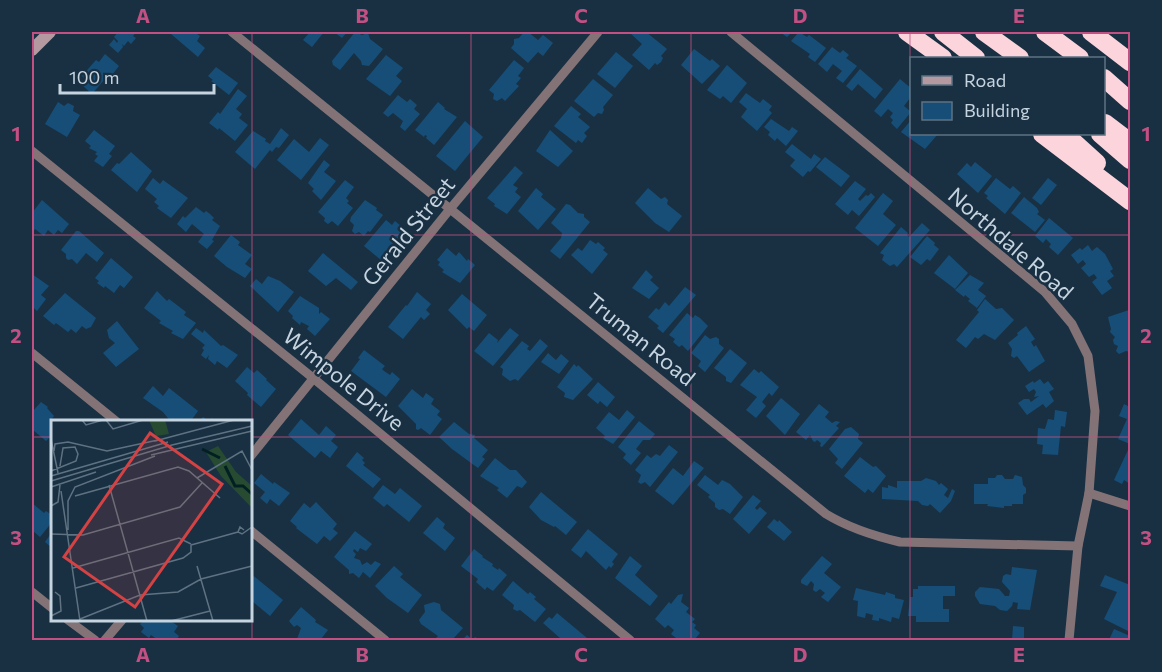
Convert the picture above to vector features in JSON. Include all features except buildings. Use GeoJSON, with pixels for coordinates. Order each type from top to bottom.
{"type":"FeatureCollection","features":[{"type":"Feature","properties":{"kind":"highway"},"geometry":{"type":"LineString","coordinates":[[908,32],[942,57]]}},
{"type":"Feature","properties":{"kind":"highway"},"geometry":{"type":"LineString","coordinates":[[943,32],[975,57]]}},
{"type":"Feature","properties":{"kind":"highway"},"geometry":{"type":"LineString","coordinates":[[983,32],[1013,57]]}},
{"type":"Feature","properties":{"kind":"highway"},"geometry":{"type":"LineString","coordinates":[[983,32],[1019,57]]}},
{"type":"Feature","properties":{"kind":"highway"},"geometry":{"type":"LineString","coordinates":[[1046,32],[1079,57]]}},
{"type":"Feature","properties":{"kind":"highway"},"geometry":{"type":"LineString","coordinates":[[1090,32],[1131,62]]}},
{"type":"Feature","properties":{"kind":"highway"},"geometry":{"type":"LineString","coordinates":[[1105,32],[1131,54]]}},
{"type":"Feature","properties":{"kind":"highway"},"geometry":{"type":"LineString","coordinates":[[1105,78],[1131,95]]}},
{"type":"Feature","properties":{"kind":"highway"},"geometry":{"type":"LineString","coordinates":[[1105,78],[1131,101]]}},
{"type":"Feature","properties":{"kind":"highway"},"geometry":{"type":"LineString","coordinates":[[1105,123],[1131,142]]}},
{"type":"Feature","properties":{"kind":"highway"},"geometry":{"type":"LineString","coordinates":[[1043,135],[1131,201]]}},
{"type":"Feature","properties":{"kind":"highway"},"geometry":{"type":"LineString","coordinates":[[1066,135],[1131,193]]}},
{"type":"Feature","properties":{"kind":"highway"},"geometry":{"type":"LineString","coordinates":[[1101,135],[1131,160]]}},
{"type":"Feature","properties":{"kind":"main road"},"geometry":{"type":"LineString","coordinates":[[32,50],[50,32]]}},
{"type":"Feature","properties":{"kind":"street","name":"Truman Road"},"geometry":{"type":"LineString","coordinates":[[232,32],[825,513],[841,523],[881,538],[900,542],[1078,546]]}},
{"type":"Feature","properties":{"kind":"street","name":"Gerald Street"},"geometry":{"type":"LineString","coordinates":[[252,454],[450,209],[598,32]]}},
{"type":"Feature","properties":{"kind":"street","name":"Northdale Road"},"geometry":{"type":"LineString","coordinates":[[731,32],[1045,292],[1072,324],[1088,356],[1095,411],[1089,493],[1078,546],[1069,640]]}},
{"type":"Feature","properties":{"kind":"street","name":"Wimpole Drive"},"geometry":{"type":"LineString","coordinates":[[32,150],[630,640]]}},
{"type":"Feature","properties":{"kind":"street"},"geometry":{"type":"LineString","coordinates":[[32,353],[115,420]]}},
{"type":"Feature","properties":{"kind":"street"},"geometry":{"type":"LineString","coordinates":[[1089,493],[1131,506]]}},
{"type":"Feature","properties":{"kind":"street"},"geometry":{"type":"LineString","coordinates":[[252,532],[385,640]]}},
{"type":"Feature","properties":{"kind":"street"},"geometry":{"type":"LineString","coordinates":[[32,592],[51,607]]}},
{"type":"Feature","properties":{"kind":"street"},"geometry":{"type":"LineString","coordinates":[[69,621],[95,640]]}},
{"type":"Feature","properties":{"kind":"street"},"geometry":{"type":"LineString","coordinates":[[105,640],[121,621]]}}]}
